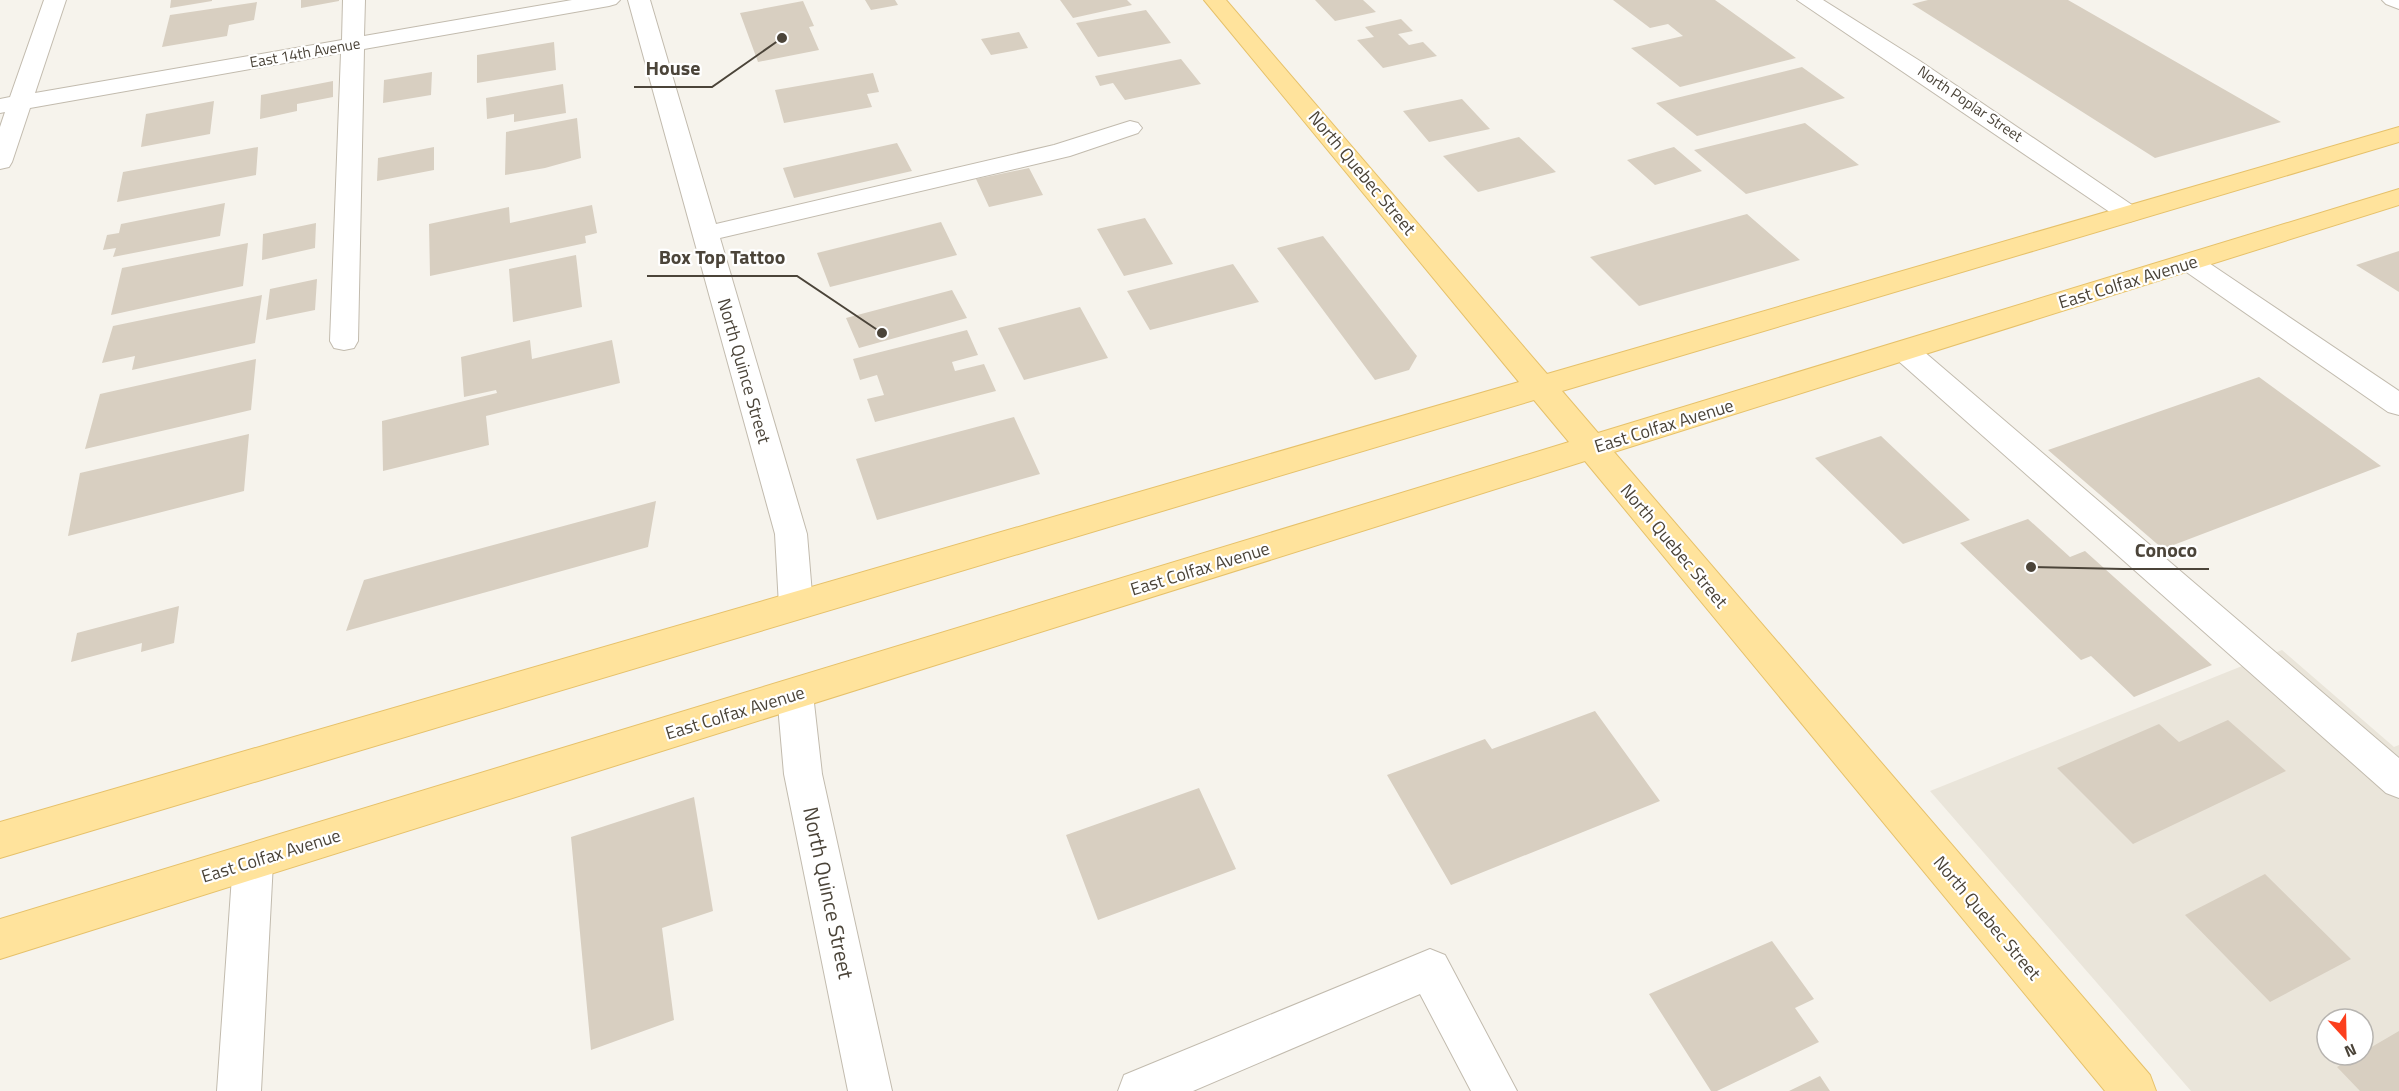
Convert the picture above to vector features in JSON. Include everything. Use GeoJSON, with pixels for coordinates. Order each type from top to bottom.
{"type":"FeatureCollection","features":[{"type":"Feature","properties":{"kind":"main road","name":"North Quebec Street"},"geometry":{"type":"LineString","coordinates":[[1215,0],[2134,1091]]}},
{"type":"Feature","properties":{"kind":"main road"},"geometry":{"type":"LineString","coordinates":[[0,840],[2399,134]]}},
{"type":"Feature","properties":{"kind":"main road","name":"East Colfax Avenue"},"geometry":{"type":"LineString","coordinates":[[0,939],[1593,449],[2399,197]]}},
{"type":"Feature","properties":{"kind":"street"},"geometry":{"type":"LineString","coordinates":[[0,162],[10,104],[55,0]]}},
{"type":"Feature","properties":{"kind":"street"},"geometry":{"type":"LineString","coordinates":[[344,341],[354,0]]}},
{"type":"Feature","properties":{"kind":"street","name":"East 14th Avenue"},"geometry":{"type":"LineString","coordinates":[[10,104],[609,0]]}},
{"type":"Feature","properties":{"kind":"street","name":"North Quince Street"},"geometry":{"type":"LineString","coordinates":[[639,0],[790,534],[796,606]]}},
{"type":"Feature","properties":{"kind":"street","name":"North Poplar Street"},"geometry":{"type":"LineString","coordinates":[[1808,0],[1912,66],[2128,214]]}},
{"type":"Feature","properties":{"kind":"street"},"geometry":{"type":"LineString","coordinates":[[2393,0],[2399,3]]}},
{"type":"Feature","properties":{"kind":"street"},"geometry":{"type":"LineString","coordinates":[[705,234],[1061,151],[1130,128]]}},
{"type":"Feature","properties":{"kind":"street"},"geometry":{"type":"LineString","coordinates":[[2191,263],[2399,405]]}},
{"type":"Feature","properties":{"kind":"street"},"geometry":{"type":"LineString","coordinates":[[1905,351],[2399,781]]}},
{"type":"Feature","properties":{"kind":"street","name":"North Quince Street"},"geometry":{"type":"LineString","coordinates":[[795,694],[802,774],[870,1091]]}},
{"type":"Feature","properties":{"kind":"street"},"geometry":{"type":"LineString","coordinates":[[239,1091],[253,862]]}},
{"type":"Feature","properties":{"kind":"street"},"geometry":{"type":"LineString","coordinates":[[1140,1091],[1430,969],[1495,1091]]}},
{"type":"Feature","properties":{"kind":"shaded area"},"geometry":{"type":"Polygon","coordinates":[[[2282,650],[2394,747],[2399,745],[2399,1091],[2191,1091],[1930,791],[2282,650]]]}},
{"type":"Feature","properties":{"kind":"building"},"geometry":{"type":"Polygon","coordinates":[[[171,0],[212,0],[212,1],[170,8],[171,0]]]}},
{"type":"Feature","properties":{"kind":"building"},"geometry":{"type":"Polygon","coordinates":[[[301,0],[339,0],[339,1],[301,8],[301,0]]]}},
{"type":"Feature","properties":{"kind":"building"},"geometry":{"type":"Polygon","coordinates":[[[865,0],[895,0],[898,5],[871,10],[865,0]]]}},
{"type":"Feature","properties":{"kind":"building"},"geometry":{"type":"Polygon","coordinates":[[[1060,0],[1127,0],[1132,5],[1073,18],[1060,0]]]}},
{"type":"Feature","properties":{"kind":"building"},"geometry":{"type":"Polygon","coordinates":[[[1315,0],[1363,0],[1376,12],[1335,21],[1315,0]]]}},
{"type":"Feature","properties":{"kind":"building"},"geometry":{"type":"Polygon","coordinates":[[[1613,0],[1715,0],[1796,58],[1680,87],[1631,48],[1683,36],[1668,24],[1650,28],[1613,0]]]}},
{"type":"Feature","properties":{"kind":"building"},"geometry":{"type":"Polygon","coordinates":[[[1928,0],[2068,0],[2281,122],[2155,158],[1912,4],[1928,0]]]}},
{"type":"Feature","properties":{"kind":"building"},"geometry":{"type":"Polygon","coordinates":[[[803,1],[814,26],[809,27],[819,50],[758,62],[740,13],[803,1]]]}},
{"type":"Feature","properties":{"kind":"building"},"geometry":{"type":"Polygon","coordinates":[[[257,2],[254,20],[229,25],[227,36],[162,47],[170,15],[257,2]]]}},
{"type":"Feature","properties":{"kind":"building"},"geometry":{"type":"Polygon","coordinates":[[[1146,10],[1171,43],[1098,57],[1076,23],[1146,10]]]}},
{"type":"Feature","properties":{"kind":"building"},"geometry":{"type":"Polygon","coordinates":[[[1401,19],[1413,31],[1398,34],[1409,45],[1423,42],[1437,56],[1383,68],[1357,40],[1374,37],[1365,27],[1401,19]]]}},
{"type":"Feature","properties":{"kind":"building"},"geometry":{"type":"Polygon","coordinates":[[[1019,32],[1028,48],[991,55],[981,39],[1019,32]]]}},
{"type":"Feature","properties":{"kind":"building"},"geometry":{"type":"Polygon","coordinates":[[[554,42],[556,70],[477,83],[477,55],[554,42]]]}},
{"type":"Feature","properties":{"kind":"building"},"geometry":{"type":"Polygon","coordinates":[[[1181,59],[1201,84],[1125,100],[1113,83],[1100,86],[1095,76],[1181,59]]]}},
{"type":"Feature","properties":{"kind":"building"},"geometry":{"type":"Polygon","coordinates":[[[1802,67],[1845,98],[1697,136],[1656,103],[1802,67]]]}},
{"type":"Feature","properties":{"kind":"building"},"geometry":{"type":"Polygon","coordinates":[[[432,72],[431,95],[383,103],[384,80],[432,72]]]}},
{"type":"Feature","properties":{"kind":"building"},"geometry":{"type":"Polygon","coordinates":[[[873,73],[879,92],[867,94],[872,107],[784,123],[775,90],[873,73]]]}},
{"type":"Feature","properties":{"kind":"building"},"geometry":{"type":"Polygon","coordinates":[[[333,81],[333,97],[297,104],[297,111],[260,119],[261,95],[333,81]]]}},
{"type":"Feature","properties":{"kind":"building"},"geometry":{"type":"Polygon","coordinates":[[[563,84],[566,113],[514,122],[514,114],[487,119],[486,98],[563,84]]]}},
{"type":"Feature","properties":{"kind":"building"},"geometry":{"type":"Polygon","coordinates":[[[1462,99],[1490,129],[1429,142],[1403,111],[1462,99]]]}},
{"type":"Feature","properties":{"kind":"building"},"geometry":{"type":"Polygon","coordinates":[[[214,101],[210,134],[141,147],[146,114],[214,101]]]}},
{"type":"Feature","properties":{"kind":"building"},"geometry":{"type":"Polygon","coordinates":[[[577,118],[581,158],[545,168],[505,175],[506,132],[577,118]]]}},
{"type":"Feature","properties":{"kind":"building"},"geometry":{"type":"Polygon","coordinates":[[[1805,123],[1859,165],[1746,194],[1694,150],[1805,123]]]}},
{"type":"Feature","properties":{"kind":"building"},"geometry":{"type":"Polygon","coordinates":[[[1519,137],[1556,172],[1478,192],[1443,156],[1519,137]]]}},
{"type":"Feature","properties":{"kind":"building"},"geometry":{"type":"Polygon","coordinates":[[[897,143],[912,171],[794,198],[783,168],[897,143]]]}},
{"type":"Feature","properties":{"kind":"building"},"geometry":{"type":"Polygon","coordinates":[[[258,147],[256,175],[117,202],[123,172],[258,147]]]}},
{"type":"Feature","properties":{"kind":"building"},"geometry":{"type":"Polygon","coordinates":[[[434,147],[434,170],[377,181],[378,158],[434,147]]]}},
{"type":"Feature","properties":{"kind":"building"},"geometry":{"type":"Polygon","coordinates":[[[1674,147],[1702,171],[1655,185],[1627,160],[1674,147]]]}},
{"type":"Feature","properties":{"kind":"building"},"geometry":{"type":"Polygon","coordinates":[[[1029,168],[1043,195],[989,207],[976,179],[1029,168]]]}},
{"type":"Feature","properties":{"kind":"building"},"geometry":{"type":"Polygon","coordinates":[[[225,203],[220,236],[113,257],[116,248],[103,250],[107,235],[119,233],[121,224],[225,203]]]}},
{"type":"Feature","properties":{"kind":"building"},"geometry":{"type":"Polygon","coordinates":[[[592,205],[597,233],[585,236],[586,243],[430,276],[429,224],[509,207],[510,223],[592,205]]]}},
{"type":"Feature","properties":{"kind":"building"},"geometry":{"type":"Polygon","coordinates":[[[1747,214],[1800,260],[1639,306],[1590,257],[1747,214]]]}},
{"type":"Feature","properties":{"kind":"building"},"geometry":{"type":"Polygon","coordinates":[[[1145,218],[1173,264],[1124,276],[1097,229],[1145,218]]]}},
{"type":"Feature","properties":{"kind":"building"},"geometry":{"type":"Polygon","coordinates":[[[941,222],[957,255],[830,287],[817,253],[941,222]]]}},
{"type":"Feature","properties":{"kind":"building"},"geometry":{"type":"Polygon","coordinates":[[[316,223],[315,248],[262,260],[263,234],[316,223]]]}},
{"type":"Feature","properties":{"kind":"building"},"geometry":{"type":"Polygon","coordinates":[[[1323,236],[1417,356],[1409,370],[1375,380],[1277,248],[1323,236]]]}},
{"type":"Feature","properties":{"kind":"building"},"geometry":{"type":"Polygon","coordinates":[[[248,243],[243,286],[111,315],[122,268],[248,243]]]}},
{"type":"Feature","properties":{"kind":"building"},"geometry":{"type":"Polygon","coordinates":[[[2399,251],[2399,292],[2356,265],[2399,251]]]}},
{"type":"Feature","properties":{"kind":"building"},"geometry":{"type":"Polygon","coordinates":[[[576,255],[582,307],[513,322],[509,269],[576,255]]]}},
{"type":"Feature","properties":{"kind":"building"},"geometry":{"type":"Polygon","coordinates":[[[1233,264],[1259,302],[1150,330],[1127,291],[1233,264]]]}},
{"type":"Feature","properties":{"kind":"building"},"geometry":{"type":"Polygon","coordinates":[[[317,279],[315,310],[266,320],[270,289],[317,279]]]}},
{"type":"Feature","properties":{"kind":"building"},"geometry":{"type":"Polygon","coordinates":[[[952,290],[967,318],[859,348],[846,318],[952,290]]]}},
{"type":"Feature","properties":{"kind":"building"},"geometry":{"type":"Polygon","coordinates":[[[262,295],[255,343],[132,370],[135,356],[102,363],[113,326],[262,295]]]}},
{"type":"Feature","properties":{"kind":"building"},"geometry":{"type":"Polygon","coordinates":[[[1080,307],[1108,358],[1024,380],[998,328],[1080,307]]]}},
{"type":"Feature","properties":{"kind":"building"},"geometry":{"type":"Polygon","coordinates":[[[967,330],[978,355],[952,362],[955,371],[984,364],[996,391],[875,422],[867,399],[884,395],[877,375],[860,380],[853,359],[967,330]]]}},
{"type":"Feature","properties":{"kind":"building"},"geometry":{"type":"Polygon","coordinates":[[[530,340],[532,359],[612,340],[620,383],[486,416],[489,445],[383,471],[382,421],[497,393],[496,390],[464,397],[461,357],[530,340]]]}},
{"type":"Feature","properties":{"kind":"building"},"geometry":{"type":"Polygon","coordinates":[[[256,359],[251,410],[85,449],[100,394],[256,359]]]}},
{"type":"Feature","properties":{"kind":"building"},"geometry":{"type":"Polygon","coordinates":[[[2259,377],[2381,466],[2163,549],[2048,450],[2259,377]]]}},
{"type":"Feature","properties":{"kind":"building"},"geometry":{"type":"Polygon","coordinates":[[[1014,417],[1040,474],[877,520],[856,459],[1014,417]]]}},
{"type":"Feature","properties":{"kind":"building"},"geometry":{"type":"Polygon","coordinates":[[[249,434],[244,491],[68,536],[80,473],[249,434]]]}},
{"type":"Feature","properties":{"kind":"building"},"geometry":{"type":"Polygon","coordinates":[[[1881,436],[1970,520],[1903,544],[1815,458],[1881,436]]]}},
{"type":"Feature","properties":{"kind":"building"},"geometry":{"type":"Polygon","coordinates":[[[656,501],[648,547],[346,631],[364,580],[656,501]]]}},
{"type":"Feature","properties":{"kind":"building"},"geometry":{"type":"Polygon","coordinates":[[[2028,519],[2070,557],[2085,551],[2212,665],[2134,697],[2091,656],[2081,660],[1960,543],[2028,519]]]}},
{"type":"Feature","properties":{"kind":"building"},"geometry":{"type":"Polygon","coordinates":[[[179,606],[174,643],[141,652],[142,643],[71,662],[77,633],[179,606]]]}},
{"type":"Feature","properties":{"kind":"building"},"geometry":{"type":"Polygon","coordinates":[[[1595,711],[1660,801],[1451,885],[1387,775],[1485,739],[1492,749],[1595,711]]]}},
{"type":"Feature","properties":{"kind":"building"},"geometry":{"type":"Polygon","coordinates":[[[2228,720],[2286,771],[2133,844],[2057,768],[2159,724],[2179,742],[2228,720]]]}},
{"type":"Feature","properties":{"kind":"building"},"geometry":{"type":"Polygon","coordinates":[[[1199,788],[1236,869],[1098,920],[1066,835],[1199,788]]]}},
{"type":"Feature","properties":{"kind":"building"},"geometry":{"type":"Polygon","coordinates":[[[694,797],[713,911],[662,928],[674,1020],[591,1050],[571,837],[694,797]]]}},
{"type":"Feature","properties":{"kind":"building"},"geometry":{"type":"Polygon","coordinates":[[[2265,874],[2351,959],[2270,1002],[2185,915],[2265,874]]]}},
{"type":"Feature","properties":{"kind":"building"},"geometry":{"type":"Polygon","coordinates":[[[1772,941],[1814,999],[1795,1008],[1819,1042],[1717,1091],[1711,1091],[1649,994],[1772,941]]]}},
{"type":"Feature","properties":{"kind":"building"},"geometry":{"type":"Polygon","coordinates":[[[2399,1031],[2399,1091],[2360,1091],[2337,1067],[2375,1067],[2375,1045],[2399,1031]]]}},
{"type":"Feature","properties":{"kind":"building"},"geometry":{"type":"Polygon","coordinates":[[[1820,1076],[1830,1091],[1789,1091],[1820,1076]]]}},
{"type":"Feature","properties":{"kind":"place","name":"House"},"geometry":{"type":"Point","coordinates":[782,38]}},
{"type":"Feature","properties":{"kind":"place","name":"Box Top Tattoo"},"geometry":{"type":"Point","coordinates":[882,333]}},
{"type":"Feature","properties":{"kind":"place","name":"Conoco"},"geometry":{"type":"Point","coordinates":[2031,567]}}]}
